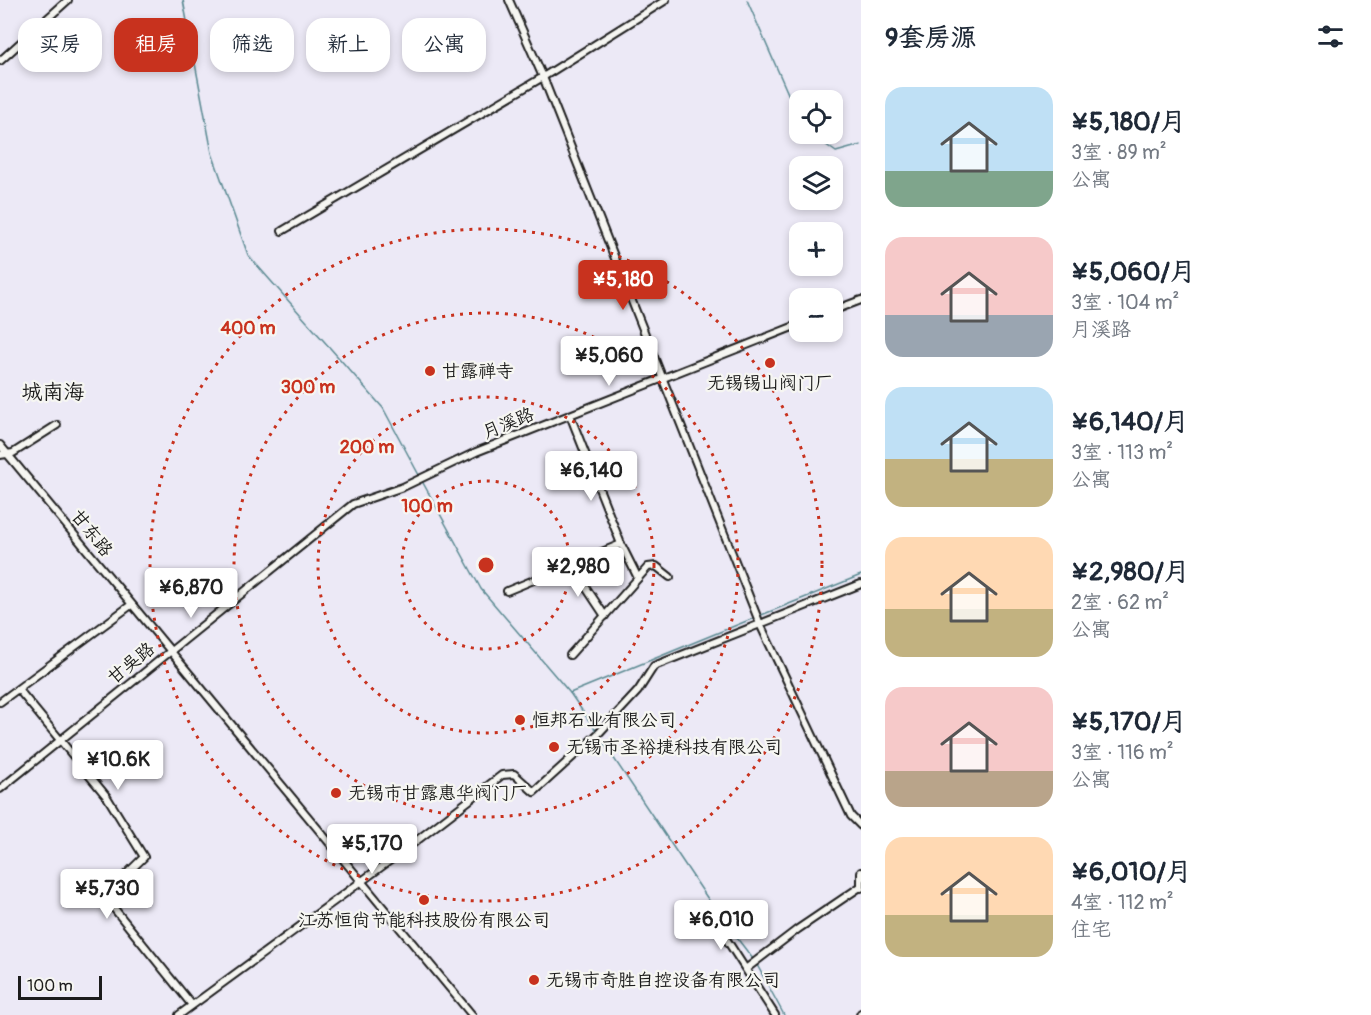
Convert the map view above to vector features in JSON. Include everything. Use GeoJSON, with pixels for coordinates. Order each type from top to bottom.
{"type":"FeatureCollection","features":[{"type":"Feature","properties":{"kind":"street"},"geometry":{"type":"LineString","coordinates":[[0,61],[68,0]]}},
{"type":"Feature","properties":{"kind":"street"},"geometry":{"type":"LineString","coordinates":[[509,0],[543,77],[758,619],[851,816],[861,826]]}},
{"type":"Feature","properties":{"kind":"street"},"geometry":{"type":"LineString","coordinates":[[282,231],[543,77],[666,0]]}},
{"type":"Feature","properties":{"kind":"street"},"geometry":{"type":"LineString","coordinates":[[843,307],[861,300]]}},
{"type":"Feature","properties":{"kind":"street","name":"月溪路"},"geometry":{"type":"LineString","coordinates":[[403,486],[476,452],[789,328]]}},
{"type":"Feature","properties":{"kind":"street"},"geometry":{"type":"LineString","coordinates":[[570,415],[621,544],[638,578]]}},
{"type":"Feature","properties":{"kind":"street"},"geometry":{"type":"LineString","coordinates":[[3,454],[13,453],[57,425]]}},
{"type":"Feature","properties":{"kind":"street","name":"甘东路"},"geometry":{"type":"LineString","coordinates":[[0,445],[3,454],[171,650],[472,1015]]}},
{"type":"Feature","properties":{"kind":"street","name":"甘吴路"},"geometry":{"type":"LineString","coordinates":[[0,789],[331,519],[352,504],[403,486]]}},
{"type":"Feature","properties":{"kind":"street"},"geometry":{"type":"LineString","coordinates":[[507,591],[621,544]]}},
{"type":"Feature","properties":{"kind":"street"},"geometry":{"type":"LineString","coordinates":[[571,565],[605,616]]}},
{"type":"Feature","properties":{"kind":"street"},"geometry":{"type":"LineString","coordinates":[[570,655],[652,565],[670,577]]}},
{"type":"Feature","properties":{"kind":"street"},"geometry":{"type":"LineString","coordinates":[[179,1015],[502,775],[514,774],[534,792],[590,743],[638,691],[654,666],[758,619],[861,584]]}},
{"type":"Feature","properties":{"kind":"street"},"geometry":{"type":"LineString","coordinates":[[0,702],[131,605]]}},
{"type":"Feature","properties":{"kind":"street"},"geometry":{"type":"LineString","coordinates":[[19,690],[62,739],[107,797],[144,857],[104,896],[192,1005]]}},
{"type":"Feature","properties":{"kind":"street"},"geometry":{"type":"LineString","coordinates":[[750,967],[798,929],[861,887],[861,872]]}},
{"type":"Feature","properties":{"kind":"street"},"geometry":{"type":"LineString","coordinates":[[714,920],[750,967],[775,1015]]}},
{"type":"Feature","properties":{"kind":"waterway"},"geometry":{"type":"LineString","coordinates":[[183,0],[212,153],[248,255],[383,408],[420,477]]}},
{"type":"Feature","properties":{"kind":"waterway"},"geometry":{"type":"LineString","coordinates":[[747,0],[789,96]]}},
{"type":"Feature","properties":{"kind":"waterway"},"geometry":{"type":"LineString","coordinates":[[825,144],[836,152],[861,145]]}},
{"type":"Feature","properties":{"kind":"waterway"},"geometry":{"type":"LineString","coordinates":[[422,481],[481,589],[570,693],[597,732]]}},
{"type":"Feature","properties":{"kind":"waterway"},"geometry":{"type":"LineString","coordinates":[[759,616],[861,575]]}},
{"type":"Feature","properties":{"kind":"waterway"},"geometry":{"type":"LineString","coordinates":[[570,693],[754,618]]}},
{"type":"Feature","properties":{"kind":"waterway"},"geometry":{"type":"LineString","coordinates":[[599,736],[714,908],[753,959]]}},
{"type":"Feature","properties":{"kind":"waterway"},"geometry":{"type":"LineString","coordinates":[[756,963],[784,1015]]}},
{"type":"Feature","properties":{"kind":"place","name":"无锡锡山阀门厂"},"geometry":{"type":"Point","coordinates":[770,363]}},
{"type":"Feature","properties":{"kind":"place","name":"甘露禅寺"},"geometry":{"type":"Point","coordinates":[430,371]}},
{"type":"Feature","properties":{"kind":"place","name":"恒邦石业有限公司"},"geometry":{"type":"Point","coordinates":[520,720]}},
{"type":"Feature","properties":{"kind":"place","name":"无锡市圣裕捷科技有限公司"},"geometry":{"type":"Point","coordinates":[554,747]}},
{"type":"Feature","properties":{"kind":"place","name":"无锡市甘露惠华阀门厂"},"geometry":{"type":"Point","coordinates":[336,793]}},
{"type":"Feature","properties":{"kind":"place","name":"江苏恒尚节能科技股份有限公司"},"geometry":{"type":"Point","coordinates":[424,900]}},
{"type":"Feature","properties":{"kind":"place","name":"无锡市奇胜自控设备有限公司"},"geometry":{"type":"Point","coordinates":[534,980]}},
{"type":"Feature","properties":{"kind":"district","name":"城南海"},"geometry":{"type":"Point","coordinates":[53,392]}}]}
